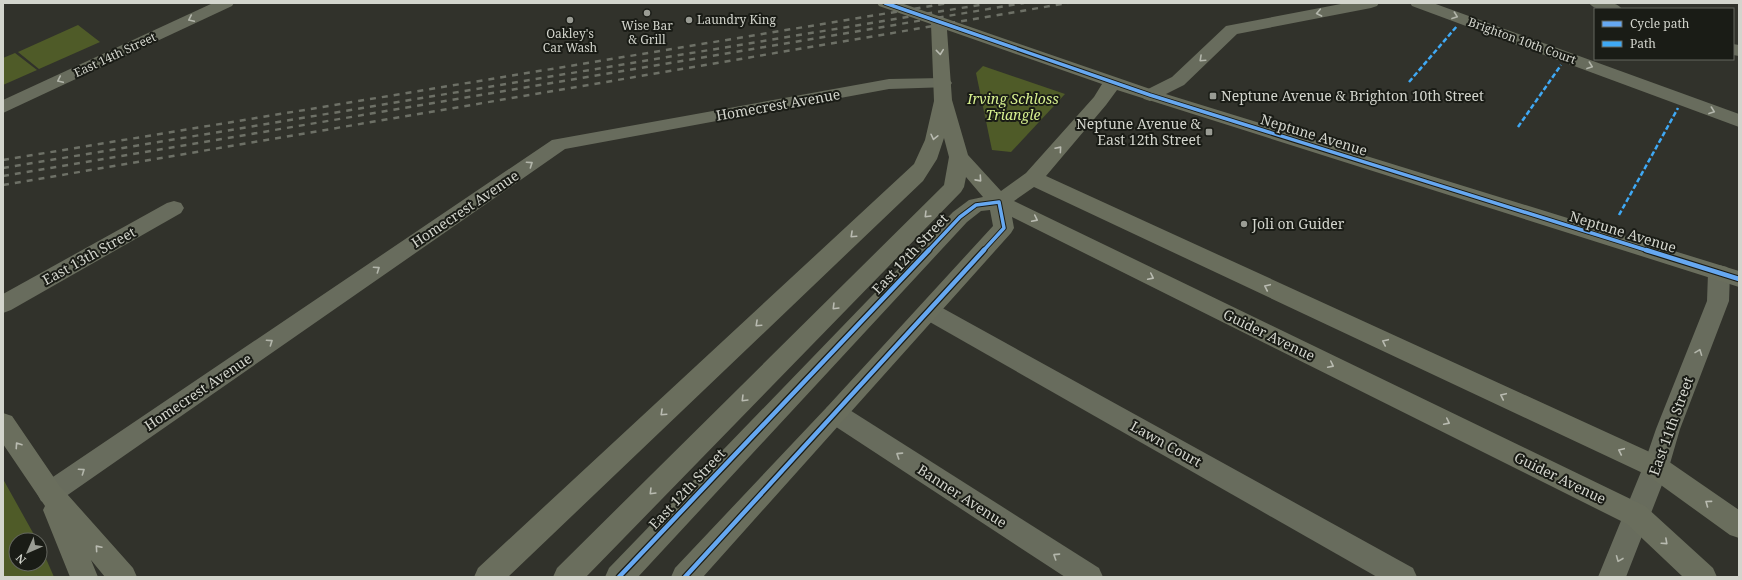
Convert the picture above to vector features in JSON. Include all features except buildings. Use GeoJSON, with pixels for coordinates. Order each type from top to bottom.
{"type":"FeatureCollection","features":[{"type":"Feature","properties":{"kind":"main road","name":"Neptune Avenue"},"geometry":{"type":"LineString","coordinates":[[885,3],[1150,95],[1729,276]]}},
{"type":"Feature","properties":{"kind":"main road","name":"Guider Avenue"},"geometry":{"type":"LineString","coordinates":[[939,21],[939,47],[943,91],[958,157],[1000,202],[1636,515],[1703,577]]}},
{"type":"Feature","properties":{"kind":"main road","name":"East 12th Street"},"geometry":{"type":"LineString","coordinates":[[619,577],[960,217],[976,205],[1000,202],[1033,178],[1100,101],[1113,82]]}},
{"type":"Feature","properties":{"kind":"main road"},"geometry":{"type":"LineString","coordinates":[[488,577],[916,176],[923,168],[931,151],[943,91]]}},
{"type":"Feature","properties":{"kind":"main road","name":"East 12th Street"},"geometry":{"type":"LineString","coordinates":[[567,577],[954,187],[958,157]]}},
{"type":"Feature","properties":{"kind":"main road"},"geometry":{"type":"LineString","coordinates":[[1033,178],[1656,467],[1739,526]]}},
{"type":"Feature","properties":{"kind":"main road"},"geometry":{"type":"LineString","coordinates":[[684,577],[836,414],[1004,228],[1000,202]]}},
{"type":"Feature","properties":{"kind":"main road"},"geometry":{"type":"LineString","coordinates":[[3,423],[50,493],[124,577]]}},
{"type":"Feature","properties":{"kind":"main road"},"geometry":{"type":"LineString","coordinates":[[50,493],[84,577]]}},
{"type":"Feature","properties":{"kind":"street","name":"East 14th Street"},"geometry":{"type":"LineString","coordinates":[[3,107],[226,3]]}},
{"type":"Feature","properties":{"kind":"street"},"geometry":{"type":"LineString","coordinates":[[1150,95],[1178,81],[1232,30],[1371,3]]}},
{"type":"Feature","properties":{"kind":"street","name":"Brighton 10th Court"},"geometry":{"type":"LineString","coordinates":[[1418,3],[1739,121]]}},
{"type":"Feature","properties":{"kind":"street"},"geometry":{"type":"LineString","coordinates":[[1597,3],[1611,8]]}},
{"type":"Feature","properties":{"kind":"street","name":"Homecrest Avenue"},"geometry":{"type":"LineString","coordinates":[[50,493],[559,144],[889,84],[943,91]]}},
{"type":"Feature","properties":{"kind":"street","name":"East 13th Street"},"geometry":{"type":"LineString","coordinates":[[3,304],[174,208]]}},
{"type":"Feature","properties":{"kind":"street","name":"East 11th Street"},"geometry":{"type":"LineString","coordinates":[[1612,577],[1729,276]]}},
{"type":"Feature","properties":{"kind":"street","name":"Lawn Court"},"geometry":{"type":"LineString","coordinates":[[930,311],[1403,577]]}},
{"type":"Feature","properties":{"kind":"street","name":"Banner Avenue"},"geometry":{"type":"LineString","coordinates":[[836,414],[1089,577]]}},
{"type":"Feature","properties":{"kind":"green space"},"geometry":{"type":"Polygon","coordinates":[[[78,25],[100,42],[39,69],[18,52],[78,25]]]}},
{"type":"Feature","properties":{"kind":"green space"},"geometry":{"type":"Polygon","coordinates":[[[15,53],[37,70],[3,85],[3,58],[15,53]]]}},
{"type":"Feature","properties":{"kind":"green space","name":"Irving Schloss Triangle"},"geometry":{"type":"Polygon","coordinates":[[[983,66],[1065,94],[1011,152],[992,150],[976,73],[983,66]]]}},
{"type":"Feature","properties":{"kind":"green space"},"geometry":{"type":"Polygon","coordinates":[[[3,479],[33,532],[8,532],[8,572],[48,572],[48,563],[54,577],[3,577],[3,479]]]}},
{"type":"Feature","properties":{"kind":"railway"},"geometry":{"type":"LineString","coordinates":[[3,160],[949,3]]}},
{"type":"Feature","properties":{"kind":"railway"},"geometry":{"type":"LineString","coordinates":[[3,176],[1024,3]]}},
{"type":"Feature","properties":{"kind":"railway"},"geometry":{"type":"LineString","coordinates":[[3,185],[1068,3]]}},
{"type":"Feature","properties":{"kind":"railway"},"geometry":{"type":"LineString","coordinates":[[3,168],[985,4]]}},
{"type":"Feature","properties":{"kind":"marked path"},"geometry":{"type":"LineString","coordinates":[[1409,82],[1457,26]]}},
{"type":"Feature","properties":{"kind":"marked path"},"geometry":{"type":"LineString","coordinates":[[1518,127],[1561,65]]}},
{"type":"Feature","properties":{"kind":"marked path"},"geometry":{"type":"LineString","coordinates":[[1619,215],[1678,108]]}},
{"type":"Feature","properties":{"kind":"cycle path"},"geometry":{"type":"LineString","coordinates":[[885,3],[1150,95],[1739,279]]}},
{"type":"Feature","properties":{"kind":"cycle path"},"geometry":{"type":"LineString","coordinates":[[619,577],[960,217],[976,205],[999,202],[1004,228],[836,414],[685,577]]}},
{"type":"Feature","properties":{"kind":"place","name":"Wise Bar & Grill"},"geometry":{"type":"Point","coordinates":[647,13]}},
{"type":"Feature","properties":{"kind":"place","name":"Oakley's Car Wash"},"geometry":{"type":"Point","coordinates":[570,20]}},
{"type":"Feature","properties":{"kind":"place","name":"Laundry King"},"geometry":{"type":"Point","coordinates":[689,20]}},
{"type":"Feature","properties":{"kind":"place","name":"Neptune Avenue & Brighton 10th Street"},"geometry":{"type":"Point","coordinates":[1213,96]}},
{"type":"Feature","properties":{"kind":"place","name":"Neptune Avenue & East 12th Street"},"geometry":{"type":"Point","coordinates":[1209,132]}},
{"type":"Feature","properties":{"kind":"place","name":"Joli on Guider"},"geometry":{"type":"Point","coordinates":[1244,224]}}]}
